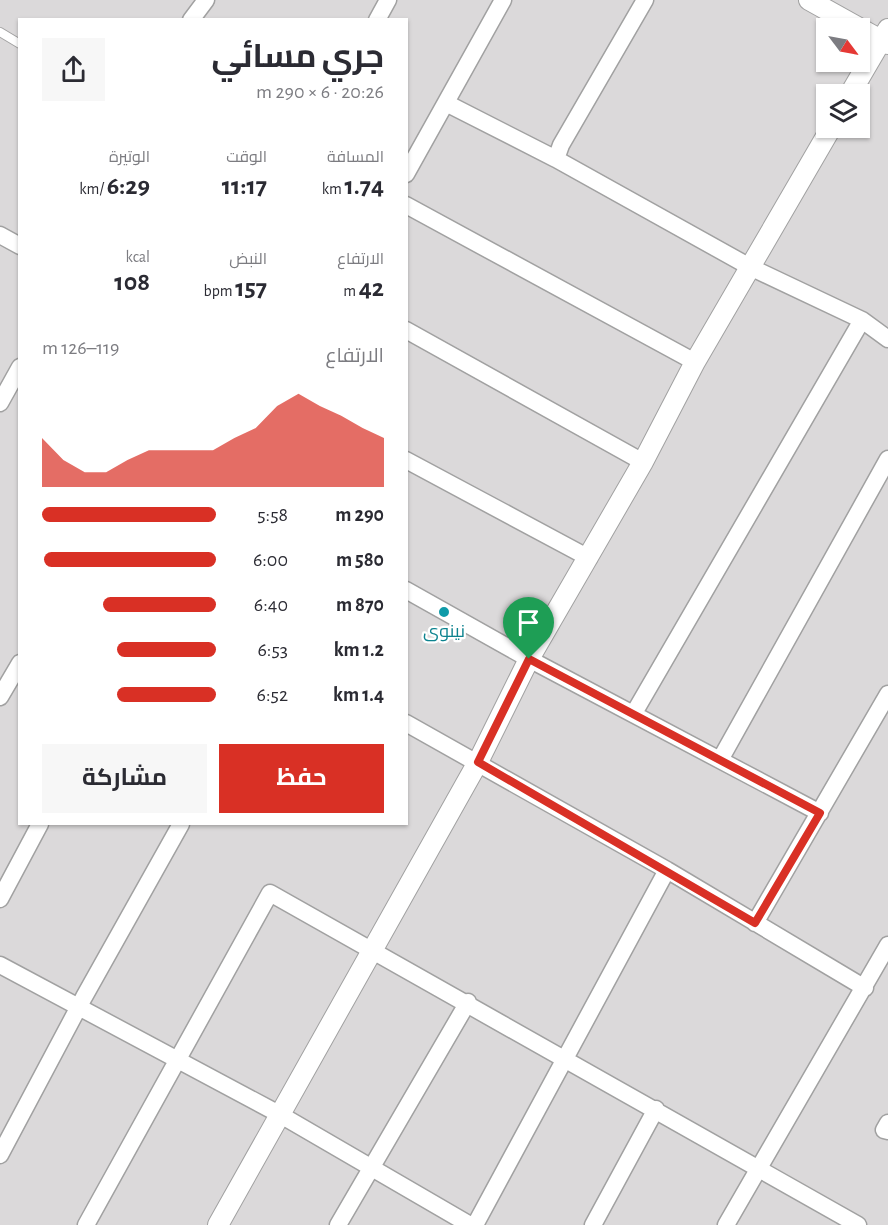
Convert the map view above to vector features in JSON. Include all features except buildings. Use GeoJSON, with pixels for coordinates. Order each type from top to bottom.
{"type":"FeatureCollection","features":[{"type":"Feature","properties":{"kind":"street"},"geometry":{"type":"LineString","coordinates":[[194,18],[206,0]]}},
{"type":"Feature","properties":{"kind":"street"},"geometry":{"type":"LineString","coordinates":[[378,18],[388,0]]}},
{"type":"Feature","properties":{"kind":"street"},"geometry":{"type":"LineString","coordinates":[[408,170],[503,0]]}},
{"type":"Feature","properties":{"kind":"street"},"geometry":{"type":"LineString","coordinates":[[556,159],[561,145],[645,0]]}},
{"type":"Feature","properties":{"kind":"street"},"geometry":{"type":"LineString","coordinates":[[809,0],[886,38],[856,84]]}},
{"type":"Feature","properties":{"kind":"street"},"geometry":{"type":"LineString","coordinates":[[446,103],[556,159],[750,267],[862,320],[888,339]]}},
{"type":"Feature","properties":{"kind":"street"},"geometry":{"type":"LineString","coordinates":[[218,1225],[478,762],[529,659],[643,462],[695,362],[825,138]]}},
{"type":"Feature","properties":{"kind":"street"},"geometry":{"type":"LineString","coordinates":[[408,206],[695,362]]}},
{"type":"Feature","properties":{"kind":"street"},"geometry":{"type":"LineString","coordinates":[[0,235],[18,245]]}},
{"type":"Feature","properties":{"kind":"street"},"geometry":{"type":"LineString","coordinates":[[634,713],[862,320]]}},
{"type":"Feature","properties":{"kind":"street"},"geometry":{"type":"LineString","coordinates":[[408,331],[643,462]]}},
{"type":"Feature","properties":{"kind":"street"},"geometry":{"type":"LineString","coordinates":[[0,403],[18,372]]}},
{"type":"Feature","properties":{"kind":"street"},"geometry":{"type":"LineString","coordinates":[[720,760],[888,459]]}},
{"type":"Feature","properties":{"kind":"street"},"geometry":{"type":"LineString","coordinates":[[408,461],[589,558]]}},
{"type":"Feature","properties":{"kind":"street"},"geometry":{"type":"LineString","coordinates":[[408,591],[529,659],[820,813]]}},
{"type":"Feature","properties":{"kind":"street"},"geometry":{"type":"LineString","coordinates":[[0,697],[18,666]]}},
{"type":"Feature","properties":{"kind":"street"},"geometry":{"type":"LineString","coordinates":[[755,923],[888,694]]}},
{"type":"Feature","properties":{"kind":"street"},"geometry":{"type":"LineString","coordinates":[[408,724],[667,870],[865,988]]}},
{"type":"Feature","properties":{"kind":"street"},"geometry":{"type":"LineString","coordinates":[[0,899],[39,825]]}},
{"type":"Feature","properties":{"kind":"street"},"geometry":{"type":"LineString","coordinates":[[0,1155],[79,1006],[180,825]]}},
{"type":"Feature","properties":{"kind":"street"},"geometry":{"type":"LineString","coordinates":[[0,964],[279,1114],[472,1225],[667,870]]}},
{"type":"Feature","properties":{"kind":"street"},"geometry":{"type":"LineString","coordinates":[[86,1225],[270,893],[566,1057],[856,1224]]}},
{"type":"Feature","properties":{"kind":"street"},"geometry":{"type":"LineString","coordinates":[[726,1225],[888,945]]}},
{"type":"Feature","properties":{"kind":"street"},"geometry":{"type":"LineString","coordinates":[[338,1225],[468,1002]]}},
{"type":"Feature","properties":{"kind":"street"},"geometry":{"type":"LineString","coordinates":[[593,1225],[657,1109]]}},
{"type":"Feature","properties":{"kind":"street"},"geometry":{"type":"LineString","coordinates":[[888,1123],[884,1130],[888,1131]]}},
{"type":"Feature","properties":{"kind":"lane"},"geometry":{"type":"LineString","coordinates":[[0,32],[18,43]]}},
{"type":"Feature","properties":{"kind":"shaded area"},"geometry":{"type":"Polygon","coordinates":[[[0,0],[888,0],[888,1225],[0,1225],[0,0]]]}},
{"type":"Feature","properties":{"kind":"place","name":"نينوى"},"geometry":{"type":"Point","coordinates":[444,612]}},
{"type":"Feature","properties":{"kind":"route"},"geometry":{"type":"LineString","coordinates":[[529,659],[820,813],[755,923],[478,762],[529,659]]}}]}
